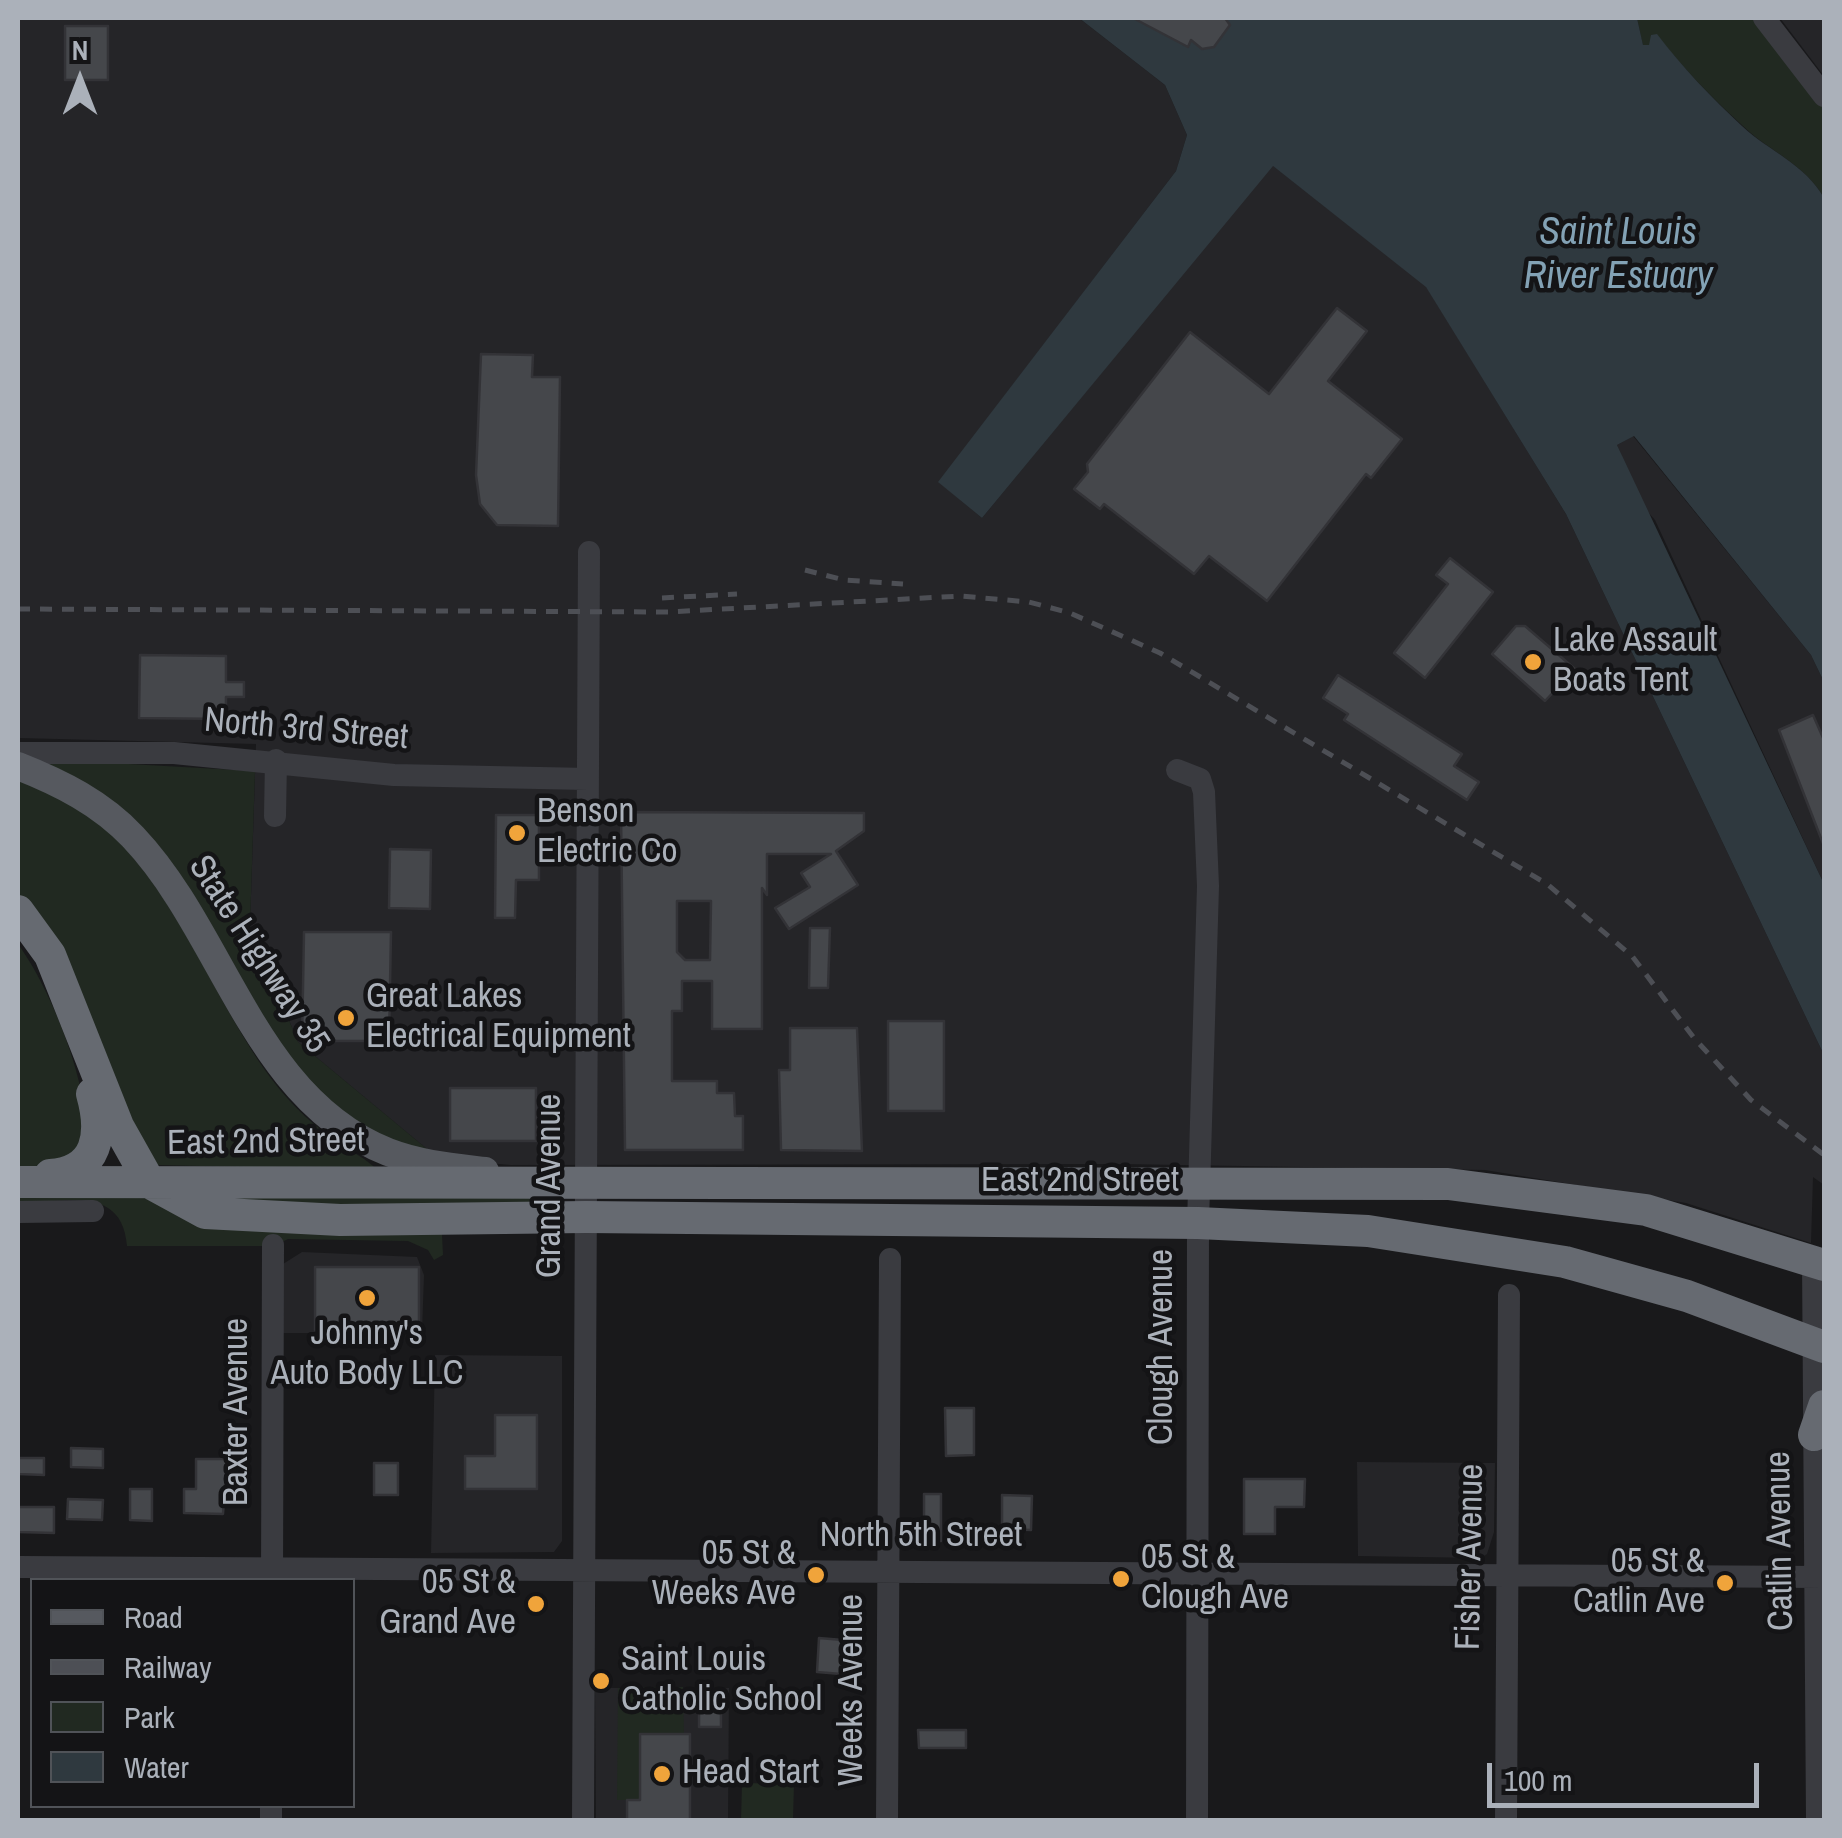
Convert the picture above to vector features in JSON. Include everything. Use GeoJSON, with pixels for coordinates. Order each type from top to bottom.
{"type":"FeatureCollection","features":[{"type":"Feature","properties":{"kind":"highway"},"geometry":{"type":"LineString","coordinates":[[18,1178],[78,1168],[94,1152],[99,1132],[91,1090],[19,912]]}},
{"type":"Feature","properties":{"kind":"highway"},"geometry":{"type":"LineString","coordinates":[[19,912],[58,970],[118,1126],[150,1183]]}},
{"type":"Feature","properties":{"kind":"highway"},"geometry":{"type":"LineString","coordinates":[[18,1178],[150,1183]]}},
{"type":"Feature","properties":{"kind":"highway","name":"East 2nd Street"},"geometry":{"type":"LineString","coordinates":[[150,1183],[1410,1182],[1531,1192],[1646,1210],[1819,1263]]}},
{"type":"Feature","properties":{"kind":"highway","name":"East 2nd Street"},"geometry":{"type":"LineString","coordinates":[[150,1183],[205,1212],[242,1218],[1198,1222],[1368,1231],[1517,1253],[1686,1296],[1818,1344]]}},
{"type":"Feature","properties":{"kind":"main road","name":"State Highway 35"},"geometry":{"type":"LineString","coordinates":[[18,766],[79,794],[136,840],[173,892],[254,1026],[328,1116],[364,1141],[406,1158],[576,1181]]}},
{"type":"Feature","properties":{"kind":"street"},"geometry":{"type":"LineString","coordinates":[[1764,18],[1824,96]]}},
{"type":"Feature","properties":{"kind":"street","name":"Grand Avenue"},"geometry":{"type":"LineString","coordinates":[[583,1820],[586,1217],[576,1181],[588,778],[589,552]]}},
{"type":"Feature","properties":{"kind":"street","name":"North 3rd Street"},"geometry":{"type":"LineString","coordinates":[[18,753],[128,752],[276,760],[406,776],[588,778]]}},
{"type":"Feature","properties":{"kind":"street"},"geometry":{"type":"LineString","coordinates":[[274,816],[276,760]]}},
{"type":"Feature","properties":{"kind":"street","name":"Clough Avenue"},"geometry":{"type":"LineString","coordinates":[[1177,770],[1200,778],[1204,792],[1208,886],[1198,1222],[1197,1820]]}},
{"type":"Feature","properties":{"kind":"street"},"geometry":{"type":"LineString","coordinates":[[18,1212],[93,1211]]}},
{"type":"Feature","properties":{"kind":"street","name":"Baxter Avenue"},"geometry":{"type":"LineString","coordinates":[[272,1575],[273,1245]]}},
{"type":"Feature","properties":{"kind":"street","name":"Weeks Avenue"},"geometry":{"type":"LineString","coordinates":[[888,1820],[890,1259]]}},
{"type":"Feature","properties":{"kind":"street","name":"Catlin Avenue"},"geometry":{"type":"LineString","coordinates":[[1816,1820],[1821,1577],[1819,1263]]}},
{"type":"Feature","properties":{"kind":"street","name":"Fisher Avenue"},"geometry":{"type":"LineString","coordinates":[[1506,1820],[1504,1576],[1510,1294]]}},
{"type":"Feature","properties":{"kind":"street","name":"North 5th Street"},"geometry":{"type":"LineString","coordinates":[[18,1568],[272,1575],[584,1571],[1821,1577]]}},
{"type":"Feature","properties":{"kind":"shaded area"},"geometry":{"type":"Polygon","coordinates":[[[18,18],[1079,18],[1165,85],[1187,135],[1176,171],[939,482],[982,518],[1272,165],[1426,286],[1566,514],[1824,1055],[1824,1185],[1813,1177],[1811,1243],[1686,1203],[1485,1170],[1121,1164],[511,1165],[439,1159],[298,1042],[250,926],[256,744],[18,738],[18,18]]]}},
{"type":"Feature","properties":{"kind":"shaded area"},"geometry":{"type":"Polygon","coordinates":[[[1780,18],[1824,18],[1824,76],[1780,18]]]}},
{"type":"Feature","properties":{"kind":"shaded area"},"geometry":{"type":"Polygon","coordinates":[[[1633,436],[1811,655],[1824,682],[1824,884],[1655,520],[1642,505],[1617,445],[1633,436]]]}},
{"type":"Feature","properties":{"kind":"shaded area","name":"Johnny's Auto Body LLC"},"geometry":{"type":"Polygon","coordinates":[[[302,1252],[417,1257],[424,1275],[422,1333],[283,1333],[283,1264],[302,1252]]]}},
{"type":"Feature","properties":{"kind":"shaded area"},"geometry":{"type":"Polygon","coordinates":[[[435,1355],[562,1356],[562,1541],[554,1552],[431,1553],[435,1355]]]}},
{"type":"Feature","properties":{"kind":"shaded area"},"geometry":{"type":"Polygon","coordinates":[[[1357,1462],[1495,1463],[1494,1532],[1487,1554],[1481,1558],[1358,1556],[1357,1462]]]}},
{"type":"Feature","properties":{"kind":"shaded area","name":"Head Start"},"geometry":{"type":"Polygon","coordinates":[[[595,1688],[729,1688],[728,1820],[596,1820],[595,1688]]]}},
{"type":"Feature","properties":{"kind":"green space"},"geometry":{"type":"Polygon","coordinates":[[[1637,18],[1755,18],[1824,109],[1824,198],[1807,176],[1720,104],[1657,35],[1649,46],[1643,46],[1637,18]]]}},
{"type":"Feature","properties":{"kind":"green space"},"geometry":{"type":"Polygon","coordinates":[[[39,759],[255,771],[250,926],[298,1042],[439,1159],[391,1144],[334,1110],[282,1052],[212,934],[39,759]]]}},
{"type":"Feature","properties":{"kind":"green space"},"geometry":{"type":"Polygon","coordinates":[[[18,780],[66,800],[106,829],[140,865],[169,906],[245,1040],[273,1081],[312,1123],[377,1170],[156,1165],[42,921],[18,893],[18,780]]]}},
{"type":"Feature","properties":{"kind":"green space"},"geometry":{"type":"Polygon","coordinates":[[[18,944],[44,987],[67,1041],[86,1122],[86,1145],[52,1167],[18,1167],[18,944]]]}},
{"type":"Feature","properties":{"kind":"green space"},"geometry":{"type":"Polygon","coordinates":[[[18,1187],[145,1187],[442,1234],[443,1255],[434,1260],[428,1250],[408,1241],[288,1239],[274,1246],[127,1246],[123,1226],[103,1205],[72,1200],[18,1203],[18,1187]]]}},
{"type":"Feature","properties":{"kind":"green space"},"geometry":{"type":"Polygon","coordinates":[[[189,1189],[557,1196],[551,1202],[249,1208],[189,1189]]]}},
{"type":"Feature","properties":{"kind":"green space"},"geometry":{"type":"Polygon","coordinates":[[[683,1687],[684,1734],[640,1735],[640,1800],[617,1800],[618,1688],[683,1687]]]}},
{"type":"Feature","properties":{"kind":"green space"},"geometry":{"type":"Polygon","coordinates":[[[742,1783],[794,1784],[793,1820],[741,1820],[742,1783]]]}},
{"type":"Feature","properties":{"kind":"water","name":"Saint Louis River Estuary"},"geometry":{"type":"Polygon","coordinates":[[[1079,18],[1637,18],[1643,45],[1649,45],[1651,35],[1657,34],[1731,115],[1816,186],[1824,198],[1824,682],[1811,655],[1634,436],[1617,445],[1824,884],[1824,1055],[1566,514],[1426,287],[1273,166],[982,518],[938,482],[1176,171],[1187,135],[1165,85],[1079,18]]]}},
{"type":"Feature","properties":{"kind":"building"},"geometry":{"type":"Polygon","coordinates":[[[1133,18],[1225,18],[1230,25],[1214,47],[1202,49],[1191,40],[1188,47],[1133,18]]]}},
{"type":"Feature","properties":{"kind":"building"},"geometry":{"type":"Polygon","coordinates":[[[65,26],[108,26],[108,80],[65,80],[65,26]]]}},
{"type":"Feature","properties":{"kind":"building"},"geometry":{"type":"Polygon","coordinates":[[[1337,308],[1367,331],[1328,381],[1402,439],[1371,478],[1366,474],[1267,601],[1209,556],[1194,574],[1104,504],[1100,509],[1074,489],[1088,472],[1087,464],[1190,332],[1269,394],[1337,308]]]}},
{"type":"Feature","properties":{"kind":"building"},"geometry":{"type":"Polygon","coordinates":[[[481,354],[533,355],[532,377],[560,377],[558,526],[497,525],[480,504],[476,475],[481,354]]]}},
{"type":"Feature","properties":{"kind":"building"},"geometry":{"type":"Polygon","coordinates":[[[1450,558],[1493,592],[1425,678],[1394,653],[1448,584],[1436,575],[1450,558]]]}},
{"type":"Feature","properties":{"kind":"building","name":"Lake Assault Boats Tent"},"geometry":{"type":"Polygon","coordinates":[[[1516,626],[1525,626],[1575,669],[1545,701],[1492,654],[1516,626]]]}},
{"type":"Feature","properties":{"kind":"building"},"geometry":{"type":"Polygon","coordinates":[[[140,655],[226,656],[226,682],[244,682],[244,697],[226,697],[226,719],[139,718],[140,655]]]}},
{"type":"Feature","properties":{"kind":"building"},"geometry":{"type":"Polygon","coordinates":[[[1338,675],[1462,754],[1454,766],[1479,782],[1467,800],[1344,720],[1348,714],[1323,698],[1338,675]]]}},
{"type":"Feature","properties":{"kind":"building"},"geometry":{"type":"Polygon","coordinates":[[[1813,715],[1824,740],[1824,846],[1779,730],[1813,715]]]}},
{"type":"Feature","properties":{"kind":"building"},"geometry":{"type":"Polygon","coordinates":[[[621,812],[864,813],[864,831],[836,851],[858,885],[789,929],[775,908],[810,887],[801,873],[831,854],[767,854],[767,895],[762,888],[762,1029],[712,1029],[712,981],[682,981],[682,1011],[672,1011],[672,1081],[717,1081],[717,1093],[734,1093],[735,1116],[743,1116],[743,1150],[625,1150],[621,812]],[[677,901],[677,952],[685,960],[710,960],[711,901],[677,901]]]}},
{"type":"Feature","properties":{"kind":"building","name":"Benson Electric Co"},"geometry":{"type":"Polygon","coordinates":[[[496,815],[539,815],[539,880],[516,880],[515,918],[495,918],[496,815]]]}},
{"type":"Feature","properties":{"kind":"building"},"geometry":{"type":"Polygon","coordinates":[[[390,849],[431,850],[430,909],[389,908],[390,849]]]}},
{"type":"Feature","properties":{"kind":"building"},"geometry":{"type":"Polygon","coordinates":[[[810,928],[830,928],[828,988],[809,988],[810,928]]]}},
{"type":"Feature","properties":{"kind":"building"},"geometry":{"type":"Polygon","coordinates":[[[304,932],[391,932],[389,1041],[302,1041],[304,932]]]}},
{"type":"Feature","properties":{"kind":"building"},"geometry":{"type":"Polygon","coordinates":[[[888,1021],[944,1021],[944,1111],[888,1111],[888,1021]]]}},
{"type":"Feature","properties":{"kind":"building"},"geometry":{"type":"Polygon","coordinates":[[[790,1028],[857,1028],[862,1151],[781,1150],[779,1070],[790,1070],[790,1028]]]}},
{"type":"Feature","properties":{"kind":"building"},"geometry":{"type":"Polygon","coordinates":[[[450,1088],[536,1088],[536,1141],[450,1141],[450,1088]]]}},
{"type":"Feature","properties":{"kind":"building","name":"Johnny's Auto Body LLC"},"geometry":{"type":"Polygon","coordinates":[[[315,1267],[419,1267],[419,1330],[315,1330],[315,1267]]]}},
{"type":"Feature","properties":{"kind":"building"},"geometry":{"type":"Polygon","coordinates":[[[945,1408],[974,1408],[974,1455],[946,1456],[945,1408]]]}},
{"type":"Feature","properties":{"kind":"building"},"geometry":{"type":"Polygon","coordinates":[[[495,1415],[537,1415],[537,1489],[465,1489],[465,1456],[495,1456],[495,1415]]]}},
{"type":"Feature","properties":{"kind":"building"},"geometry":{"type":"Polygon","coordinates":[[[71,1448],[103,1449],[103,1468],[71,1467],[71,1448]]]}},
{"type":"Feature","properties":{"kind":"building"},"geometry":{"type":"Polygon","coordinates":[[[18,1458],[44,1458],[44,1475],[18,1474],[18,1458]]]}},
{"type":"Feature","properties":{"kind":"building"},"geometry":{"type":"Polygon","coordinates":[[[196,1459],[227,1459],[223,1514],[184,1513],[184,1489],[196,1489],[196,1459]]]}},
{"type":"Feature","properties":{"kind":"building"},"geometry":{"type":"Polygon","coordinates":[[[374,1463],[398,1463],[398,1495],[374,1495],[374,1463]]]}},
{"type":"Feature","properties":{"kind":"building"},"geometry":{"type":"Polygon","coordinates":[[[1244,1479],[1305,1479],[1304,1507],[1275,1507],[1275,1534],[1244,1534],[1244,1479]]]}},
{"type":"Feature","properties":{"kind":"building"},"geometry":{"type":"Polygon","coordinates":[[[130,1489],[152,1489],[152,1521],[130,1520],[130,1489]]]}},
{"type":"Feature","properties":{"kind":"building"},"geometry":{"type":"Polygon","coordinates":[[[924,1494],[941,1494],[941,1541],[924,1541],[924,1494]]]}},
{"type":"Feature","properties":{"kind":"building"},"geometry":{"type":"Polygon","coordinates":[[[1002,1495],[1032,1496],[1031,1530],[1002,1529],[1002,1495]]]}},
{"type":"Feature","properties":{"kind":"building"},"geometry":{"type":"Polygon","coordinates":[[[68,1499],[103,1500],[102,1520],[67,1519],[68,1499]]]}},
{"type":"Feature","properties":{"kind":"building"},"geometry":{"type":"Polygon","coordinates":[[[18,1507],[54,1507],[54,1533],[18,1532],[18,1507]]]}},
{"type":"Feature","properties":{"kind":"building"},"geometry":{"type":"Polygon","coordinates":[[[819,1638],[843,1640],[841,1674],[817,1672],[819,1638]]]}},
{"type":"Feature","properties":{"kind":"building"},"geometry":{"type":"Polygon","coordinates":[[[721,1702],[721,1727],[699,1727],[699,1703],[721,1702]]]}},
{"type":"Feature","properties":{"kind":"building"},"geometry":{"type":"Polygon","coordinates":[[[918,1730],[966,1730],[966,1748],[919,1748],[918,1730]]]}},
{"type":"Feature","properties":{"kind":"building","name":"Head Start"},"geometry":{"type":"Polygon","coordinates":[[[640,1734],[690,1734],[690,1820],[627,1820],[627,1800],[640,1800],[640,1734]]]}},
{"type":"Feature","properties":{"kind":"railway"},"geometry":{"type":"LineString","coordinates":[[805,570],[844,580],[903,584]]}},
{"type":"Feature","properties":{"kind":"railway"},"geometry":{"type":"LineString","coordinates":[[662,598],[737,594]]}},
{"type":"Feature","properties":{"kind":"railway"},"geometry":{"type":"LineString","coordinates":[[18,609],[668,612],[961,596],[1029,602],[1070,613],[1160,653],[1547,884],[1632,956],[1694,1038],[1751,1100],[1824,1155]]}},
{"type":"Feature","properties":{"kind":"place","name":"Lake Assault Boats Tent"},"geometry":{"type":"Point","coordinates":[1533,662]}},
{"type":"Feature","properties":{"kind":"place","name":"Benson Electric Co"},"geometry":{"type":"Point","coordinates":[517,833]}},
{"type":"Feature","properties":{"kind":"place","name":"Great Lakes Electrical Equipment"},"geometry":{"type":"Point","coordinates":[346,1018]}},
{"type":"Feature","properties":{"kind":"place","name":"Johnny's Auto Body LLC"},"geometry":{"type":"Point","coordinates":[367,1298]}},
{"type":"Feature","properties":{"kind":"place","name":"05 St & Weeks Ave"},"geometry":{"type":"Point","coordinates":[816,1575]}},
{"type":"Feature","properties":{"kind":"place","name":"05 St & Clough Ave"},"geometry":{"type":"Point","coordinates":[1121,1579]}},
{"type":"Feature","properties":{"kind":"place","name":"05 St & Catlin Ave"},"geometry":{"type":"Point","coordinates":[1725,1583]}},
{"type":"Feature","properties":{"kind":"place","name":"05 St & Grand Ave"},"geometry":{"type":"Point","coordinates":[536,1604]}},
{"type":"Feature","properties":{"kind":"place","name":"Saint Louis Catholic School"},"geometry":{"type":"Point","coordinates":[601,1681]}},
{"type":"Feature","properties":{"kind":"place","name":"Head Start"},"geometry":{"type":"Point","coordinates":[662,1774]}}]}
